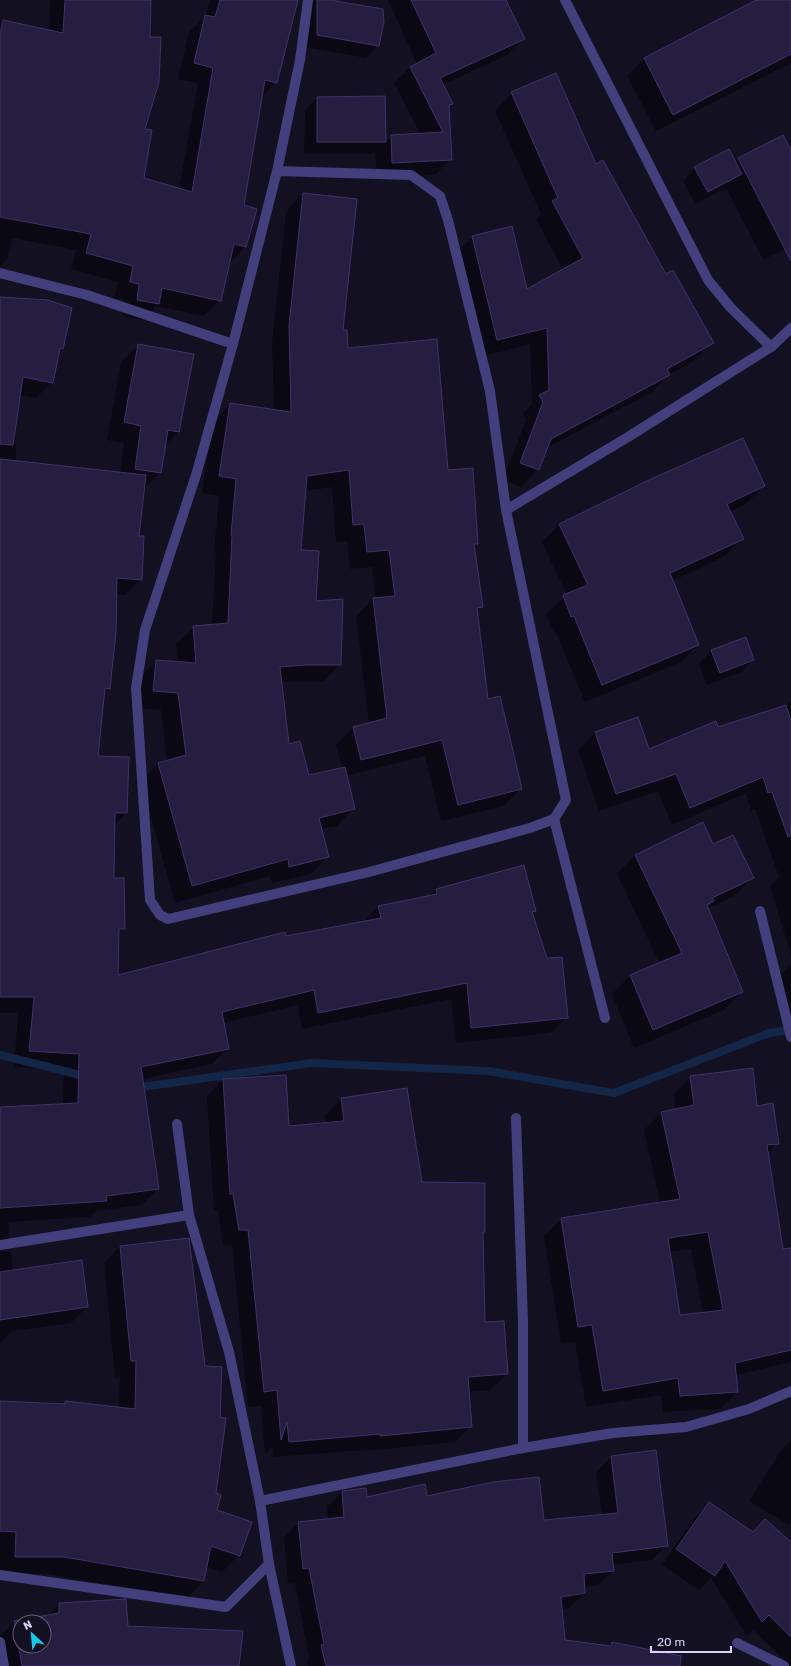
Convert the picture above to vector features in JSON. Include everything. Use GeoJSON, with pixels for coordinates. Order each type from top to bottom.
{"type":"FeatureCollection","features":[{"type":"Feature","properties":{"kind":"street"},"geometry":{"type":"LineString","coordinates":[[278,171],[411,175],[440,196],[448,220],[490,391],[506,510],[566,800],[554,819],[530,828],[369,872],[168,919],[160,915],[150,900],[136,688],[145,630],[196,475],[233,344],[278,171],[300,60],[308,0]]}},
{"type":"Feature","properties":{"kind":"street"},"geometry":{"type":"LineString","coordinates":[[565,0],[708,280],[730,307],[771,347]]}},
{"type":"Feature","properties":{"kind":"street"},"geometry":{"type":"LineString","coordinates":[[0,273],[87,295],[233,344]]}},
{"type":"Feature","properties":{"kind":"street"},"geometry":{"type":"LineString","coordinates":[[506,510],[628,437],[771,347],[791,328]]}},
{"type":"Feature","properties":{"kind":"street"},"geometry":{"type":"LineString","coordinates":[[554,819],[605,1018]]}},
{"type":"Feature","properties":{"kind":"street"},"geometry":{"type":"LineString","coordinates":[[760,912],[791,1037]]}},
{"type":"Feature","properties":{"kind":"street"},"geometry":{"type":"LineString","coordinates":[[516,1118],[523,1322],[523,1448]]}},
{"type":"Feature","properties":{"kind":"street"},"geometry":{"type":"LineString","coordinates":[[177,1124],[189,1215],[229,1352],[260,1501],[269,1564],[291,1666]]}},
{"type":"Feature","properties":{"kind":"street"},"geometry":{"type":"LineString","coordinates":[[0,1245],[189,1215]]}},
{"type":"Feature","properties":{"kind":"street"},"geometry":{"type":"LineString","coordinates":[[260,1501],[523,1448],[613,1434],[686,1427],[749,1409],[791,1391]]}},
{"type":"Feature","properties":{"kind":"street"},"geometry":{"type":"LineString","coordinates":[[0,1575],[226,1607],[269,1564]]}},
{"type":"Feature","properties":{"kind":"street"},"geometry":{"type":"LineString","coordinates":[[0,1642],[4,1666]]}},
{"type":"Feature","properties":{"kind":"street"},"geometry":{"type":"LineString","coordinates":[[737,1643],[784,1666]]}},
{"type":"Feature","properties":{"kind":"building"},"geometry":{"type":"Polygon","coordinates":[[[65,0],[151,0],[150,37],[161,37],[159,82],[145,129],[152,130],[144,178],[192,192],[213,68],[194,63],[205,15],[215,17],[220,0],[298,0],[277,83],[265,80],[244,205],[257,209],[246,247],[234,244],[221,301],[162,288],[159,304],[137,300],[139,284],[130,282],[133,266],[86,253],[91,234],[0,217],[0,34],[3,20],[63,33],[65,0]]]}},
{"type":"Feature","properties":{"kind":"building"},"geometry":{"type":"Polygon","coordinates":[[[317,0],[330,0],[383,9],[384,22],[379,46],[317,35],[317,0]]]}},
{"type":"Feature","properties":{"kind":"building"},"geometry":{"type":"Polygon","coordinates":[[[411,0],[506,0],[525,39],[440,78],[453,104],[449,105],[452,160],[392,163],[391,135],[443,132],[410,67],[436,53],[411,0]]]}},
{"type":"Feature","properties":{"kind":"building"},"geometry":{"type":"Polygon","coordinates":[[[756,0],[791,0],[791,54],[673,115],[644,58],[756,0]]]}},
{"type":"Feature","properties":{"kind":"building"},"geometry":{"type":"Polygon","coordinates":[[[556,73],[596,164],[603,160],[666,274],[673,270],[714,343],[667,369],[670,375],[551,439],[539,470],[520,463],[543,402],[539,395],[549,390],[547,328],[497,340],[472,236],[512,226],[527,289],[583,258],[552,201],[558,198],[511,92],[556,73]]]}},
{"type":"Feature","properties":{"kind":"building"},"geometry":{"type":"Polygon","coordinates":[[[385,96],[386,142],[317,142],[317,97],[385,96]]]}},
{"type":"Feature","properties":{"kind":"building"},"geometry":{"type":"Polygon","coordinates":[[[783,135],[791,150],[791,261],[738,158],[783,135]]]}},
{"type":"Feature","properties":{"kind":"building"},"geometry":{"type":"Polygon","coordinates":[[[729,149],[742,174],[708,192],[694,167],[729,149]]]}},
{"type":"Feature","properties":{"kind":"building"},"geometry":{"type":"Polygon","coordinates":[[[303,193],[357,199],[343,330],[347,330],[348,348],[437,339],[448,470],[473,468],[478,544],[474,544],[483,607],[477,608],[488,699],[500,696],[522,789],[458,805],[442,740],[361,760],[353,727],[387,718],[373,598],[395,596],[389,550],[367,552],[364,524],[353,525],[349,470],[307,476],[301,550],[319,551],[316,601],[343,599],[341,665],[280,667],[289,744],[300,741],[309,775],[345,767],[355,809],[319,818],[329,857],[289,867],[288,859],[192,886],[158,763],[186,755],[178,693],[153,691],[156,660],[196,663],[193,626],[228,623],[231,535],[236,479],[219,476],[230,403],[291,412],[289,326],[303,193]]]}},
{"type":"Feature","properties":{"kind":"building"},"geometry":{"type":"Polygon","coordinates":[[[0,297],[48,300],[72,308],[63,349],[60,348],[53,383],[23,377],[13,445],[0,444],[0,297]]]}},
{"type":"Feature","properties":{"kind":"building"},"geometry":{"type":"Polygon","coordinates":[[[138,344],[194,354],[179,432],[168,430],[161,473],[135,469],[141,426],[124,422],[138,344]]]}},
{"type":"Feature","properties":{"kind":"building"},"geometry":{"type":"Polygon","coordinates":[[[743,438],[765,486],[727,504],[744,539],[670,573],[699,645],[602,685],[574,616],[571,617],[563,595],[588,585],[559,524],[649,480],[743,438]]]}},
{"type":"Feature","properties":{"kind":"building"},"geometry":{"type":"Polygon","coordinates":[[[0,459],[146,475],[139,536],[144,536],[142,580],[117,578],[116,632],[110,689],[105,688],[98,756],[129,757],[127,813],[115,813],[114,878],[124,878],[125,929],[119,929],[118,975],[285,932],[286,936],[381,918],[378,906],[437,894],[436,889],[524,865],[536,911],[532,912],[547,958],[562,957],[568,1018],[471,1028],[467,983],[318,1013],[314,990],[222,1012],[229,1049],[141,1067],[159,1189],[106,1196],[107,1201],[0,1208],[0,1107],[78,1103],[79,1054],[29,1051],[34,997],[0,997],[0,459]]]}},
{"type":"Feature","properties":{"kind":"building"},"geometry":{"type":"Polygon","coordinates":[[[746,637],[754,660],[720,673],[711,650],[746,637]]]}},
{"type":"Feature","properties":{"kind":"building"},"geometry":{"type":"Polygon","coordinates":[[[786,705],[791,721],[791,836],[788,837],[772,792],[768,793],[763,777],[690,808],[676,774],[616,794],[595,732],[638,717],[649,749],[716,721],[718,727],[786,705]]]}},
{"type":"Feature","properties":{"kind":"building"},"geometry":{"type":"Polygon","coordinates":[[[703,822],[713,844],[733,835],[754,878],[712,898],[714,901],[707,905],[743,992],[653,1030],[630,975],[682,953],[635,855],[703,822]]]}},
{"type":"Feature","properties":{"kind":"building"},"geometry":{"type":"Polygon","coordinates":[[[753,1068],[757,1106],[773,1103],[779,1144],[767,1145],[783,1249],[791,1248],[791,1350],[735,1363],[738,1392],[680,1396],[678,1378],[603,1391],[592,1325],[578,1327],[561,1218],[680,1199],[661,1112],[694,1105],[690,1076],[753,1068]],[[708,1232],[668,1238],[680,1315],[723,1310],[708,1232]]]}},
{"type":"Feature","properties":{"kind":"building"},"geometry":{"type":"Polygon","coordinates":[[[286,1075],[289,1126],[344,1121],[341,1098],[407,1088],[422,1182],[485,1183],[485,1232],[483,1232],[485,1322],[504,1321],[508,1374],[468,1377],[472,1427],[380,1436],[380,1434],[289,1442],[287,1422],[281,1440],[277,1390],[264,1392],[248,1230],[239,1230],[233,1194],[230,1194],[223,1079],[286,1075]]]}},
{"type":"Feature","properties":{"kind":"building"},"geometry":{"type":"Polygon","coordinates":[[[189,1238],[205,1366],[222,1367],[220,1417],[226,1418],[216,1493],[221,1495],[217,1510],[252,1522],[240,1556],[211,1546],[204,1581],[64,1557],[15,1557],[16,1532],[0,1531],[0,1401],[65,1404],[65,1401],[135,1409],[136,1361],[131,1361],[120,1246],[189,1238]]]}},
{"type":"Feature","properties":{"kind":"building"},"geometry":{"type":"Polygon","coordinates":[[[82,1260],[88,1307],[0,1320],[0,1272],[82,1260]]]}},
{"type":"Feature","properties":{"kind":"building"},"geometry":{"type":"Polygon","coordinates":[[[656,1450],[668,1546],[612,1553],[614,1571],[584,1574],[585,1593],[561,1597],[565,1640],[611,1646],[612,1642],[681,1656],[680,1666],[326,1666],[321,1645],[324,1644],[309,1568],[303,1569],[298,1522],[344,1517],[342,1491],[366,1488],[367,1497],[425,1484],[427,1496],[493,1482],[539,1477],[544,1520],[618,1513],[611,1456],[656,1450]]]}},
{"type":"Feature","properties":{"kind":"building"},"geometry":{"type":"Polygon","coordinates":[[[709,1502],[753,1532],[765,1519],[791,1542],[791,1637],[769,1615],[762,1622],[725,1561],[715,1576],[676,1549],[709,1502]]]}},
{"type":"Feature","properties":{"kind":"building"},"geometry":{"type":"Polygon","coordinates":[[[126,1599],[128,1626],[243,1631],[239,1666],[22,1666],[20,1654],[52,1654],[52,1614],[59,1613],[59,1603],[126,1599]]]}},
{"type":"Feature","properties":{"kind":"waterway"},"geometry":{"type":"LineString","coordinates":[[135,1088],[312,1063],[488,1071],[614,1093],[769,1033],[791,1030]]}},
{"type":"Feature","properties":{"kind":"waterway"},"geometry":{"type":"LineString","coordinates":[[0,1055],[88,1077]]}}]}
